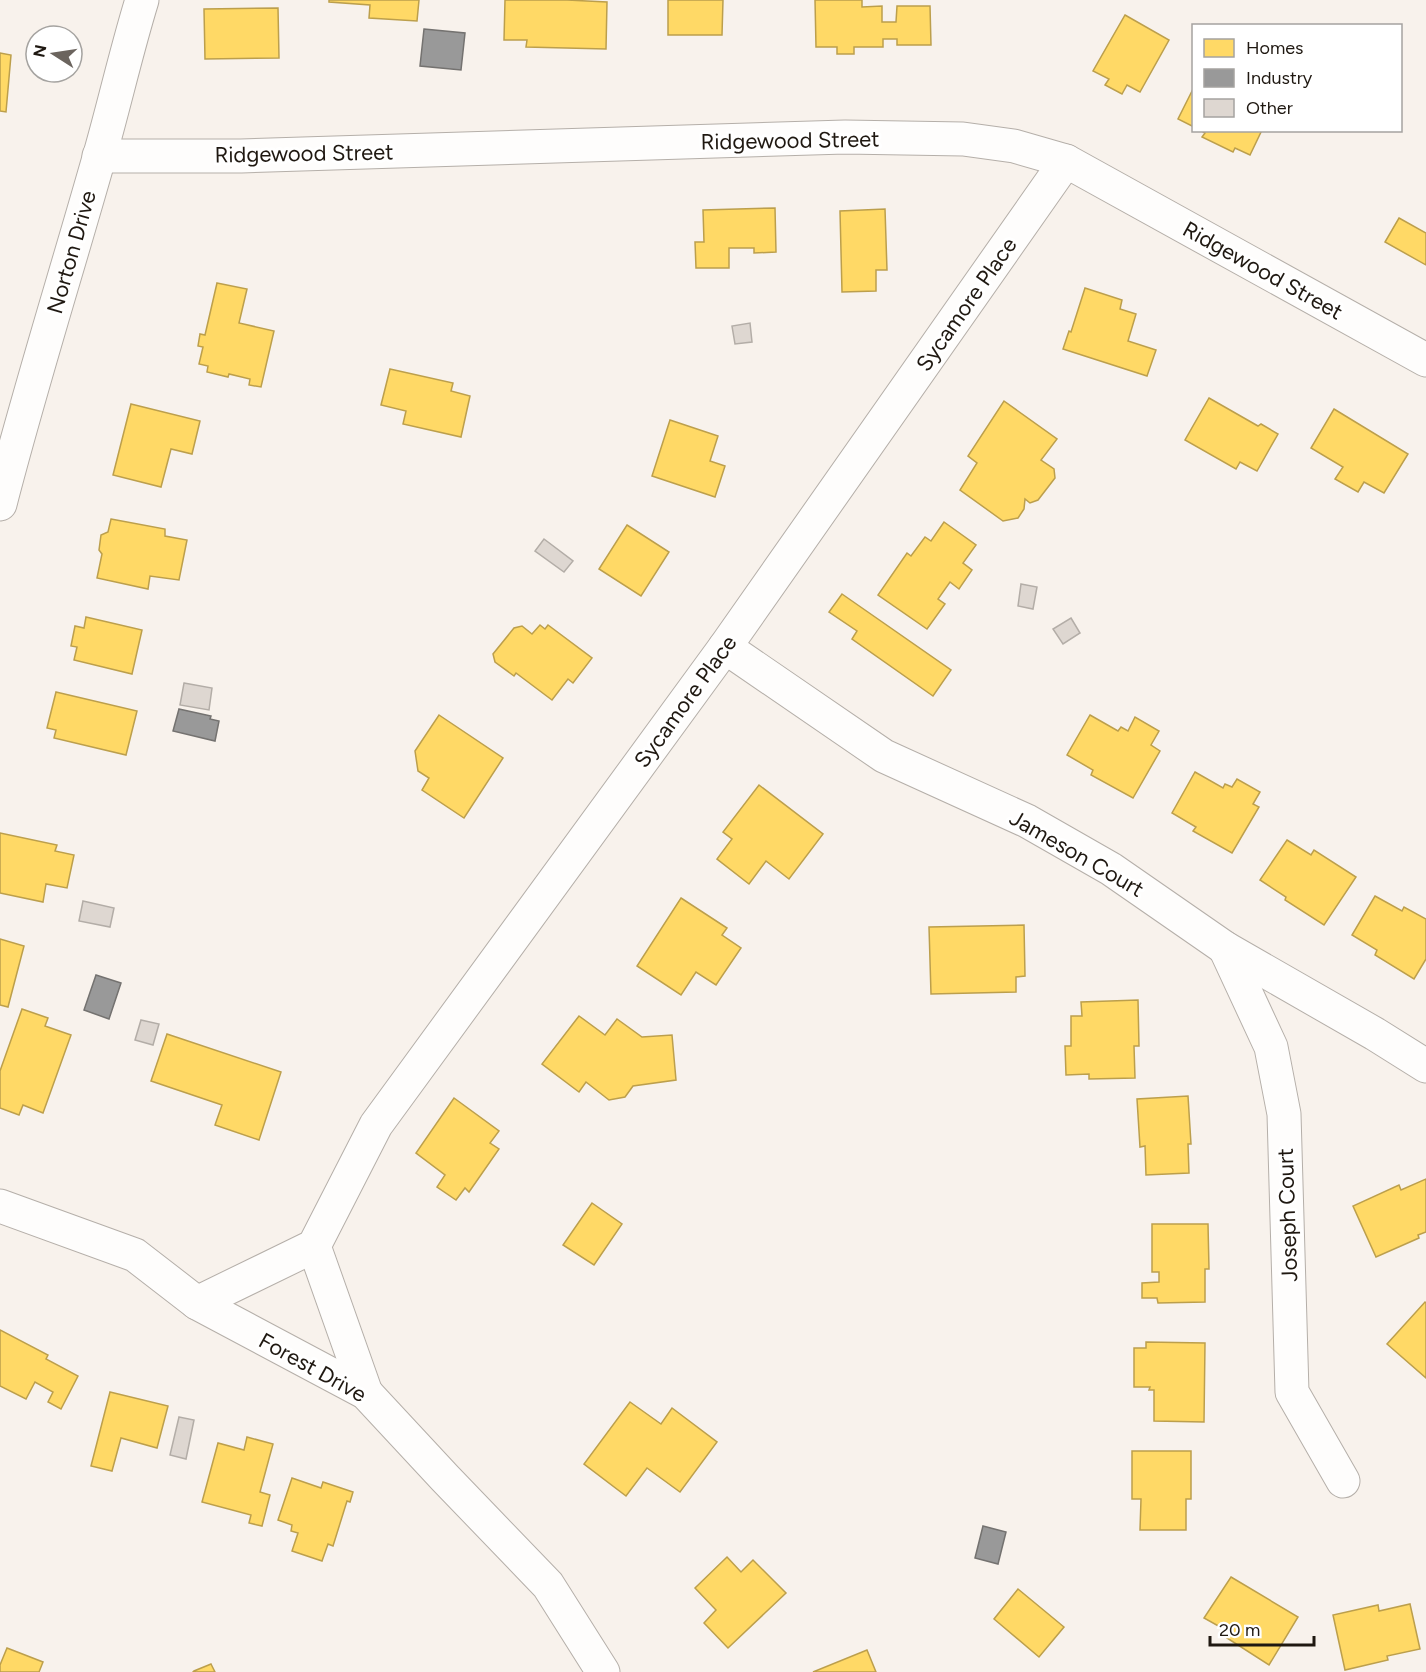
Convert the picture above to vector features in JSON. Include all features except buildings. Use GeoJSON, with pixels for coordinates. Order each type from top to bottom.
{"type":"FeatureCollection","features":[{"type":"Feature","properties":{"kind":"street","name":"Norton Drive"},"geometry":{"type":"LineString","coordinates":[[0,504],[142,0]]}},
{"type":"Feature","properties":{"kind":"street","name":"Ridgewood Street"},"geometry":{"type":"LineString","coordinates":[[99,156],[241,156],[845,137],[963,139],[1014,146],[1066,161],[1426,360]]}},
{"type":"Feature","properties":{"kind":"street","name":"Sycamore Place"},"geometry":{"type":"LineString","coordinates":[[314,1246],[376,1125],[725,647],[1066,161]]}},
{"type":"Feature","properties":{"kind":"street","name":"Jameson Court"},"geometry":{"type":"LineString","coordinates":[[725,647],[884,756],[1027,821],[1111,869],[1225,948],[1426,1066]]}},
{"type":"Feature","properties":{"kind":"street","name":"Joseph Court"},"geometry":{"type":"LineString","coordinates":[[1225,948],[1271,1047],[1284,1114],[1292,1392],[1343,1481]]}},
{"type":"Feature","properties":{"kind":"street","name":"Forest Drive"},"geometry":{"type":"LineString","coordinates":[[0,1206],[135,1255],[197,1304],[366,1393],[548,1585],[603,1672]]}},
{"type":"Feature","properties":{"kind":"street"},"geometry":{"type":"LineString","coordinates":[[197,1304],[314,1246],[366,1393]]}}]}
